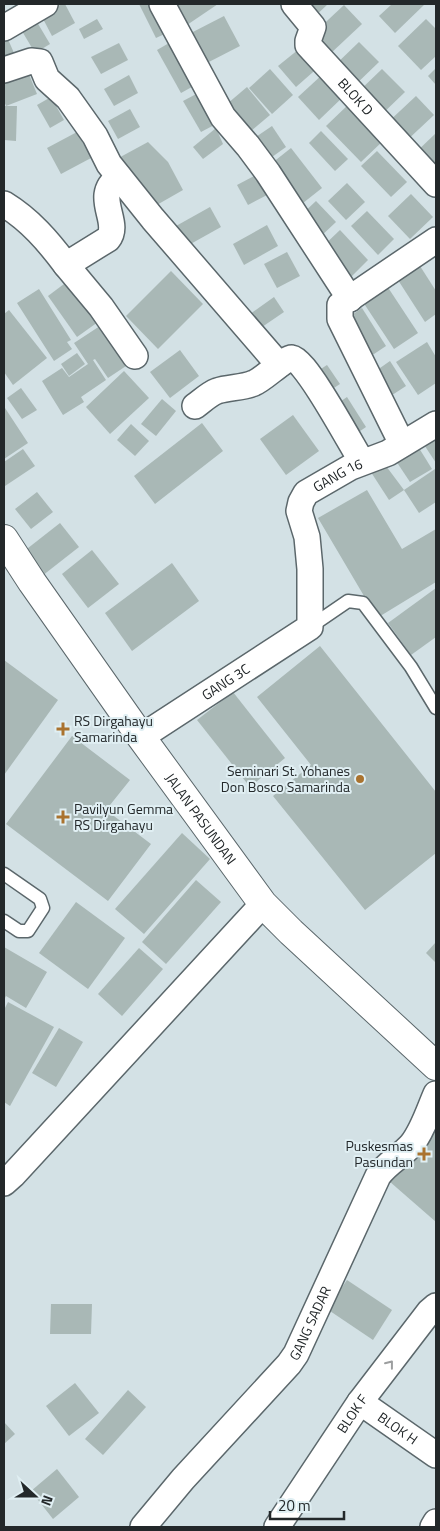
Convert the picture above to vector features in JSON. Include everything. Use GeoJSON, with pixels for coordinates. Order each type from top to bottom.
{"type":"FeatureCollection","features":[{"type":"Feature","properties":{"kind":"street"},"geometry":{"type":"LineString","coordinates":[[4,28],[45,4]]}},
{"type":"Feature","properties":{"kind":"street"},"geometry":{"type":"LineString","coordinates":[[162,4],[223,117],[268,172],[345,309],[402,444]]}},
{"type":"Feature","properties":{"kind":"street","name":"BLOK D"},"geometry":{"type":"LineString","coordinates":[[294,4],[313,27],[308,45],[436,184]]}},
{"type":"Feature","properties":{"kind":"street"},"geometry":{"type":"LineString","coordinates":[[4,70],[31,61],[40,62],[47,80],[68,98],[95,136],[109,164],[119,177],[279,365]]}},
{"type":"Feature","properties":{"kind":"street"},"geometry":{"type":"LineString","coordinates":[[66,265],[108,239],[111,235],[113,227],[108,211],[108,194],[112,182],[119,177]]}},
{"type":"Feature","properties":{"kind":"street"},"geometry":{"type":"LineString","coordinates":[[4,204],[28,220],[46,239],[101,307],[135,356]]}},
{"type":"Feature","properties":{"kind":"street"},"geometry":{"type":"LineString","coordinates":[[345,309],[436,240]]}},
{"type":"Feature","properties":{"kind":"street"},"geometry":{"type":"LineString","coordinates":[[195,406],[216,391],[263,380],[279,365],[290,358],[294,359],[308,372],[362,462]]}},
{"type":"Feature","properties":{"kind":"street","name":"GANG 16"},"geometry":{"type":"LineString","coordinates":[[310,627],[310,569],[307,537],[299,511],[301,502],[306,494],[362,462],[388,453],[436,424]]}},
{"type":"Feature","properties":{"kind":"street","name":"JALAN PASUNDAN"},"geometry":{"type":"LineString","coordinates":[[4,539],[32,582],[263,904],[436,1066]]}},
{"type":"Feature","properties":{"kind":"street","name":"GANG 3C"},"geometry":{"type":"LineString","coordinates":[[142,737],[310,627]]}},
{"type":"Feature","properties":{"kind":"street"},"geometry":{"type":"LineString","coordinates":[[4,1183],[263,904]]}},
{"type":"Feature","properties":{"kind":"street","name":"GANG SADAR"},"geometry":{"type":"LineString","coordinates":[[143,1527],[183,1479],[289,1364],[296,1354],[378,1176],[387,1165],[411,1145],[436,1094]]}},
{"type":"Feature","properties":{"kind":"street","name":"BLOK F"},"geometry":{"type":"LineString","coordinates":[[277,1527],[360,1402],[436,1306]]}},
{"type":"Feature","properties":{"kind":"street","name":"BLOK H"},"geometry":{"type":"LineString","coordinates":[[360,1402],[436,1455]]}},
{"type":"Feature","properties":{"kind":"street"},"geometry":{"type":"LineString","coordinates":[[433,1527],[436,1522]]}},
{"type":"Feature","properties":{"kind":"lane"},"geometry":{"type":"LineString","coordinates":[[310,627],[348,601],[363,603],[411,667],[436,708]]}},
{"type":"Feature","properties":{"kind":"lane"},"geometry":{"type":"LineString","coordinates":[[4,874],[40,899],[43,908],[28,930],[19,931],[4,921]]}},
{"type":"Feature","properties":{"kind":"building"},"geometry":{"type":"Polygon","coordinates":[[[65,4],[75,23],[52,36],[41,15],[65,4]]]}},
{"type":"Feature","properties":{"kind":"building"},"geometry":{"type":"Polygon","coordinates":[[[139,4],[158,4],[171,31],[156,38],[139,4]]]}},
{"type":"Feature","properties":{"kind":"building"},"geometry":{"type":"Polygon","coordinates":[[[168,4],[218,4],[184,27],[168,4]]]}},
{"type":"Feature","properties":{"kind":"building"},"geometry":{"type":"Polygon","coordinates":[[[297,4],[328,4],[312,19],[297,4]]]}},
{"type":"Feature","properties":{"kind":"building"},"geometry":{"type":"Polygon","coordinates":[[[392,4],[425,4],[395,33],[379,16],[392,4]]]}},
{"type":"Feature","properties":{"kind":"building"},"geometry":{"type":"Polygon","coordinates":[[[344,5],[362,24],[330,54],[312,35],[344,5]]]}},
{"type":"Feature","properties":{"kind":"building"},"geometry":{"type":"Polygon","coordinates":[[[224,16],[240,46],[205,64],[189,34],[224,16]]]}},
{"type":"Feature","properties":{"kind":"building"},"geometry":{"type":"Polygon","coordinates":[[[34,17],[50,44],[35,53],[19,26],[34,17]]]}},
{"type":"Feature","properties":{"kind":"building"},"geometry":{"type":"Polygon","coordinates":[[[97,19],[103,29],[84,39],[79,29],[97,19]]]}},
{"type":"Feature","properties":{"kind":"building"},"geometry":{"type":"Polygon","coordinates":[[[426,19],[436,29],[436,56],[421,70],[398,46],[426,19]]]}},
{"type":"Feature","properties":{"kind":"building"},"geometry":{"type":"Polygon","coordinates":[[[4,30],[17,60],[4,66],[4,30]]]}},
{"type":"Feature","properties":{"kind":"building"},"geometry":{"type":"Polygon","coordinates":[[[176,39],[199,83],[181,93],[157,50],[176,39]]]}},
{"type":"Feature","properties":{"kind":"building"},"geometry":{"type":"Polygon","coordinates":[[[359,42],[379,62],[351,89],[332,68],[359,42]]]}},
{"type":"Feature","properties":{"kind":"building"},"geometry":{"type":"Polygon","coordinates":[[[119,43],[128,60],[101,74],[91,57],[119,43]]]}},
{"type":"Feature","properties":{"kind":"building"},"geometry":{"type":"Polygon","coordinates":[[[304,45],[321,65],[296,87],[278,66],[304,45]]]}},
{"type":"Feature","properties":{"kind":"building"},"geometry":{"type":"Polygon","coordinates":[[[26,67],[37,94],[6,106],[4,101],[4,76],[26,67]]]}},
{"type":"Feature","properties":{"kind":"building"},"geometry":{"type":"Polygon","coordinates":[[[436,68],[436,85],[428,76],[436,68]]]}},
{"type":"Feature","properties":{"kind":"building"},"geometry":{"type":"Polygon","coordinates":[[[270,69],[293,95],[272,114],[249,88],[270,69]]]}},
{"type":"Feature","properties":{"kind":"building"},"geometry":{"type":"Polygon","coordinates":[[[382,69],[405,92],[378,118],[356,94],[382,69]]]}},
{"type":"Feature","properties":{"kind":"building"},"geometry":{"type":"Polygon","coordinates":[[[323,74],[344,96],[319,120],[298,97],[323,74]]]}},
{"type":"Feature","properties":{"kind":"building"},"geometry":{"type":"Polygon","coordinates":[[[129,75],[138,93],[114,106],[104,89],[129,75]]]}},
{"type":"Feature","properties":{"kind":"building"},"geometry":{"type":"Polygon","coordinates":[[[247,87],[270,115],[244,137],[221,109],[247,87]]]}},
{"type":"Feature","properties":{"kind":"building"},"geometry":{"type":"Polygon","coordinates":[[[202,91],[218,123],[201,132],[183,101],[202,91]]]}},
{"type":"Feature","properties":{"kind":"building"},"geometry":{"type":"Polygon","coordinates":[[[416,96],[434,115],[403,144],[385,125],[416,96]]]}},
{"type":"Feature","properties":{"kind":"building"},"geometry":{"type":"Polygon","coordinates":[[[51,97],[64,120],[50,128],[37,105],[51,97]]]}},
{"type":"Feature","properties":{"kind":"building"},"geometry":{"type":"Polygon","coordinates":[[[350,103],[385,139],[361,162],[326,126],[350,103]]]}},
{"type":"Feature","properties":{"kind":"building"},"geometry":{"type":"Polygon","coordinates":[[[4,106],[17,106],[16,141],[4,140],[4,106]]]}},
{"type":"Feature","properties":{"kind":"building"},"geometry":{"type":"Polygon","coordinates":[[[130,109],[140,127],[118,139],[108,121],[130,109]]]}},
{"type":"Feature","properties":{"kind":"building"},"geometry":{"type":"Polygon","coordinates":[[[272,126],[286,147],[265,162],[250,141],[272,126]]]}},
{"type":"Feature","properties":{"kind":"building"},"geometry":{"type":"Polygon","coordinates":[[[216,128],[223,144],[203,159],[193,147],[216,128]]]}},
{"type":"Feature","properties":{"kind":"building"},"geometry":{"type":"Polygon","coordinates":[[[321,131],[348,159],[335,171],[309,143],[321,131]]]}},
{"type":"Feature","properties":{"kind":"building"},"geometry":{"type":"Polygon","coordinates":[[[77,132],[91,158],[61,174],[47,148],[77,132]]]}},
{"type":"Feature","properties":{"kind":"building"},"geometry":{"type":"Polygon","coordinates":[[[436,133],[436,171],[412,156],[436,133]]]}},
{"type":"Feature","properties":{"kind":"building"},"geometry":{"type":"Polygon","coordinates":[[[148,142],[168,162],[183,190],[148,210],[113,161],[148,142]]]}},
{"type":"Feature","properties":{"kind":"building"},"geometry":{"type":"Polygon","coordinates":[[[291,148],[322,188],[298,207],[267,167],[291,148]]]}},
{"type":"Feature","properties":{"kind":"building"},"geometry":{"type":"Polygon","coordinates":[[[377,151],[407,182],[391,197],[361,166],[377,151]]]}},
{"type":"Feature","properties":{"kind":"building"},"geometry":{"type":"Polygon","coordinates":[[[258,174],[269,194],[248,205],[237,185],[258,174]]]}},
{"type":"Feature","properties":{"kind":"building"},"geometry":{"type":"Polygon","coordinates":[[[347,183],[365,202],[346,220],[328,201],[347,183]]]}},
{"type":"Feature","properties":{"kind":"building"},"geometry":{"type":"Polygon","coordinates":[[[411,194],[433,217],[410,239],[388,216],[411,194]]]}},
{"type":"Feature","properties":{"kind":"building"},"geometry":{"type":"Polygon","coordinates":[[[316,201],[336,222],[319,238],[298,218],[316,201]]]}},
{"type":"Feature","properties":{"kind":"building"},"geometry":{"type":"Polygon","coordinates":[[[210,207],[221,227],[187,246],[176,226],[210,207]]]}},
{"type":"Feature","properties":{"kind":"building"},"geometry":{"type":"Polygon","coordinates":[[[367,211],[394,239],[378,255],[351,226],[367,211]]]}},
{"type":"Feature","properties":{"kind":"building"},"geometry":{"type":"Polygon","coordinates":[[[267,225],[278,246],[244,265],[233,244],[267,225]]]}},
{"type":"Feature","properties":{"kind":"building"},"geometry":{"type":"Polygon","coordinates":[[[340,230],[368,260],[348,280],[319,250],[340,230]]]}},
{"type":"Feature","properties":{"kind":"building"},"geometry":{"type":"Polygon","coordinates":[[[287,252],[300,276],[277,288],[264,264],[287,252]]]}},
{"type":"Feature","properties":{"kind":"building"},"geometry":{"type":"Polygon","coordinates":[[[420,266],[436,291],[436,314],[425,322],[398,280],[420,266]]]}},
{"type":"Feature","properties":{"kind":"building"},"geometry":{"type":"Polygon","coordinates":[[[171,271],[203,304],[158,349],[126,316],[171,271]]]}},
{"type":"Feature","properties":{"kind":"building"},"geometry":{"type":"Polygon","coordinates":[[[68,281],[98,322],[77,337],[48,296],[68,281]]]}},
{"type":"Feature","properties":{"kind":"building"},"geometry":{"type":"Polygon","coordinates":[[[387,286],[418,333],[394,349],[363,302],[387,286]]]}},
{"type":"Feature","properties":{"kind":"building"},"geometry":{"type":"Polygon","coordinates":[[[39,289],[71,340],[67,342],[72,349],[54,361],[17,303],[39,289]]]}},
{"type":"Feature","properties":{"kind":"building"},"geometry":{"type":"Polygon","coordinates":[[[274,297],[284,312],[249,336],[239,322],[274,297]]]}},
{"type":"Feature","properties":{"kind":"building"},"geometry":{"type":"Polygon","coordinates":[[[362,308],[386,346],[368,358],[343,321],[362,308]]]}},
{"type":"Feature","properties":{"kind":"building"},"geometry":{"type":"Polygon","coordinates":[[[9,310],[47,358],[13,385],[4,372],[4,314],[9,310]]]}},
{"type":"Feature","properties":{"kind":"building"},"geometry":{"type":"Polygon","coordinates":[[[103,324],[129,364],[108,378],[95,359],[93,360],[106,380],[81,397],[84,402],[63,415],[42,381],[62,368],[69,377],[88,364],[74,343],[103,324]]]}},
{"type":"Feature","properties":{"kind":"building"},"geometry":{"type":"Polygon","coordinates":[[[427,342],[436,357],[436,383],[418,395],[396,362],[427,342]]]}},
{"type":"Feature","properties":{"kind":"building"},"geometry":{"type":"Polygon","coordinates":[[[180,350],[199,376],[170,398],[150,372],[180,350]]]}},
{"type":"Feature","properties":{"kind":"building"},"geometry":{"type":"Polygon","coordinates":[[[77,353],[85,364],[69,376],[61,364],[77,353]]]}},
{"type":"Feature","properties":{"kind":"building"},"geometry":{"type":"Polygon","coordinates":[[[390,361],[406,386],[386,399],[370,375],[390,361]]]}},
{"type":"Feature","properties":{"kind":"building"},"geometry":{"type":"Polygon","coordinates":[[[327,365],[340,384],[317,399],[304,380],[327,365]]]}},
{"type":"Feature","properties":{"kind":"building"},"geometry":{"type":"Polygon","coordinates":[[[124,371],[149,398],[110,434],[86,407],[124,371]]]}},
{"type":"Feature","properties":{"kind":"building"},"geometry":{"type":"Polygon","coordinates":[[[21,388],[37,410],[22,419],[7,398],[21,388]]]}},
{"type":"Feature","properties":{"kind":"building"},"geometry":{"type":"Polygon","coordinates":[[[347,397],[366,427],[344,442],[325,412],[347,397]]]}},
{"type":"Feature","properties":{"kind":"building"},"geometry":{"type":"Polygon","coordinates":[[[162,399],[176,411],[156,436],[141,424],[162,399]]]}},
{"type":"Feature","properties":{"kind":"building"},"geometry":{"type":"Polygon","coordinates":[[[4,409],[28,443],[4,459],[4,409]]]}},
{"type":"Feature","properties":{"kind":"building"},"geometry":{"type":"Polygon","coordinates":[[[293,415],[319,451],[286,475],[260,439],[293,415]]]}},
{"type":"Feature","properties":{"kind":"building"},"geometry":{"type":"Polygon","coordinates":[[[202,423],[223,451],[155,504],[134,476],[202,423]]]}},
{"type":"Feature","properties":{"kind":"building"},"geometry":{"type":"Polygon","coordinates":[[[131,424],[149,441],[135,456],[117,440],[131,424]]]}},
{"type":"Feature","properties":{"kind":"building"},"geometry":{"type":"Polygon","coordinates":[[[436,426],[436,463],[419,437],[436,426]]]}},
{"type":"Feature","properties":{"kind":"building"},"geometry":{"type":"Polygon","coordinates":[[[414,440],[432,469],[410,482],[392,455],[414,440]]]}},
{"type":"Feature","properties":{"kind":"building"},"geometry":{"type":"Polygon","coordinates":[[[23,449],[35,466],[5,486],[4,462],[23,449]]]}},
{"type":"Feature","properties":{"kind":"building"},"geometry":{"type":"Polygon","coordinates":[[[380,458],[404,490],[389,500],[367,466],[380,458]]]}},
{"type":"Feature","properties":{"kind":"building"},"geometry":{"type":"Polygon","coordinates":[[[435,469],[436,502],[419,513],[404,490],[435,469]]]}},
{"type":"Feature","properties":{"kind":"building"},"geometry":{"type":"Polygon","coordinates":[[[367,490],[402,549],[436,529],[436,582],[377,618],[318,518],[367,490]]]}},
{"type":"Feature","properties":{"kind":"building"},"geometry":{"type":"Polygon","coordinates":[[[37,492],[53,512],[31,529],[15,509],[37,492]]]}},
{"type":"Feature","properties":{"kind":"building"},"geometry":{"type":"Polygon","coordinates":[[[60,523],[79,547],[42,576],[23,552],[60,523]]]}},
{"type":"Feature","properties":{"kind":"building"},"geometry":{"type":"Polygon","coordinates":[[[92,550],[119,584],[88,608],[62,574],[92,550]]]}},
{"type":"Feature","properties":{"kind":"building"},"geometry":{"type":"Polygon","coordinates":[[[172,563],[199,601],[132,651],[105,613],[172,563]]]}},
{"type":"Feature","properties":{"kind":"building"},"geometry":{"type":"Polygon","coordinates":[[[436,588],[436,637],[411,655],[388,623],[436,588]]]}},
{"type":"Feature","properties":{"kind":"building","name":"Seminari St. Yohanes Don Bosco Samarinda"},"geometry":{"type":"Polygon","coordinates":[[[320,646],[436,792],[436,853],[365,910],[273,796],[311,765],[257,697],[320,646]]]}},
{"type":"Feature","properties":{"kind":"building"},"geometry":{"type":"Polygon","coordinates":[[[4,660],[58,700],[4,775],[4,660]]]}},
{"type":"Feature","properties":{"kind":"building"},"geometry":{"type":"Polygon","coordinates":[[[233,692],[285,758],[250,787],[197,720],[233,692]]]}},
{"type":"Feature","properties":{"kind":"building","name":"Pavilyun Gemma RS Dirgahayu"},"geometry":{"type":"Polygon","coordinates":[[[72,736],[130,780],[106,810],[151,844],[108,901],[6,824],[72,736]]]}},
{"type":"Feature","properties":{"kind":"building"},"geometry":{"type":"Polygon","coordinates":[[[182,833],[210,859],[144,934],[115,909],[182,833]]]}},
{"type":"Feature","properties":{"kind":"building"},"geometry":{"type":"Polygon","coordinates":[[[196,880],[221,902],[166,964],[142,942],[196,880]]]}},
{"type":"Feature","properties":{"kind":"building"},"geometry":{"type":"Polygon","coordinates":[[[76,902],[125,938],[88,989],[39,953],[76,902]]]}},
{"type":"Feature","properties":{"kind":"building"},"geometry":{"type":"Polygon","coordinates":[[[436,942],[436,963],[426,953],[436,942]]]}},
{"type":"Feature","properties":{"kind":"building"},"geometry":{"type":"Polygon","coordinates":[[[4,947],[47,972],[26,1008],[6,996],[4,1000],[4,947]]]}},
{"type":"Feature","properties":{"kind":"building"},"geometry":{"type":"Polygon","coordinates":[[[139,948],[163,969],[122,1016],[98,994],[139,948]]]}},
{"type":"Feature","properties":{"kind":"building"},"geometry":{"type":"Polygon","coordinates":[[[8,1002],[54,1027],[10,1106],[4,1102],[4,1010],[8,1002]]]}},
{"type":"Feature","properties":{"kind":"building"},"geometry":{"type":"Polygon","coordinates":[[[59,1028],[83,1042],[56,1087],[32,1073],[59,1028]]]}},
{"type":"Feature","properties":{"kind":"building","name":"Puskesmas Pasundan"},"geometry":{"type":"Polygon","coordinates":[[[436,1127],[436,1222],[389,1181],[436,1127]]]}},
{"type":"Feature","properties":{"kind":"building"},"geometry":{"type":"Polygon","coordinates":[[[347,1280],[392,1310],[373,1340],[327,1309],[347,1280]]]}},
{"type":"Feature","properties":{"kind":"building"},"geometry":{"type":"Polygon","coordinates":[[[51,1304],[92,1304],[91,1334],[50,1334],[51,1304]]]}},
{"type":"Feature","properties":{"kind":"building"},"geometry":{"type":"Polygon","coordinates":[[[75,1383],[99,1413],[69,1436],[46,1406],[75,1383]]]}},
{"type":"Feature","properties":{"kind":"building"},"geometry":{"type":"Polygon","coordinates":[[[128,1390],[146,1407],[103,1455],[85,1439],[128,1390]]]}},
{"type":"Feature","properties":{"kind":"building"},"geometry":{"type":"Polygon","coordinates":[[[4,1422],[15,1434],[4,1444],[4,1422]]]}},
{"type":"Feature","properties":{"kind":"building"},"geometry":{"type":"Polygon","coordinates":[[[57,1469],[79,1497],[53,1519],[31,1491],[57,1469]]]}},
{"type":"Feature","properties":{"kind":"place","name":"RS Dirgahayu Samarinda"},"geometry":{"type":"Point","coordinates":[63,729]}},
{"type":"Feature","properties":{"kind":"place","name":"Seminari St. Yohanes Don Bosco Samarinda"},"geometry":{"type":"Point","coordinates":[360,779]}},
{"type":"Feature","properties":{"kind":"place","name":"Pavilyun Gemma RS Dirgahayu"},"geometry":{"type":"Point","coordinates":[63,817]}},
{"type":"Feature","properties":{"kind":"place","name":"Puskesmas Pasundan"},"geometry":{"type":"Point","coordinates":[424,1154]}}]}
